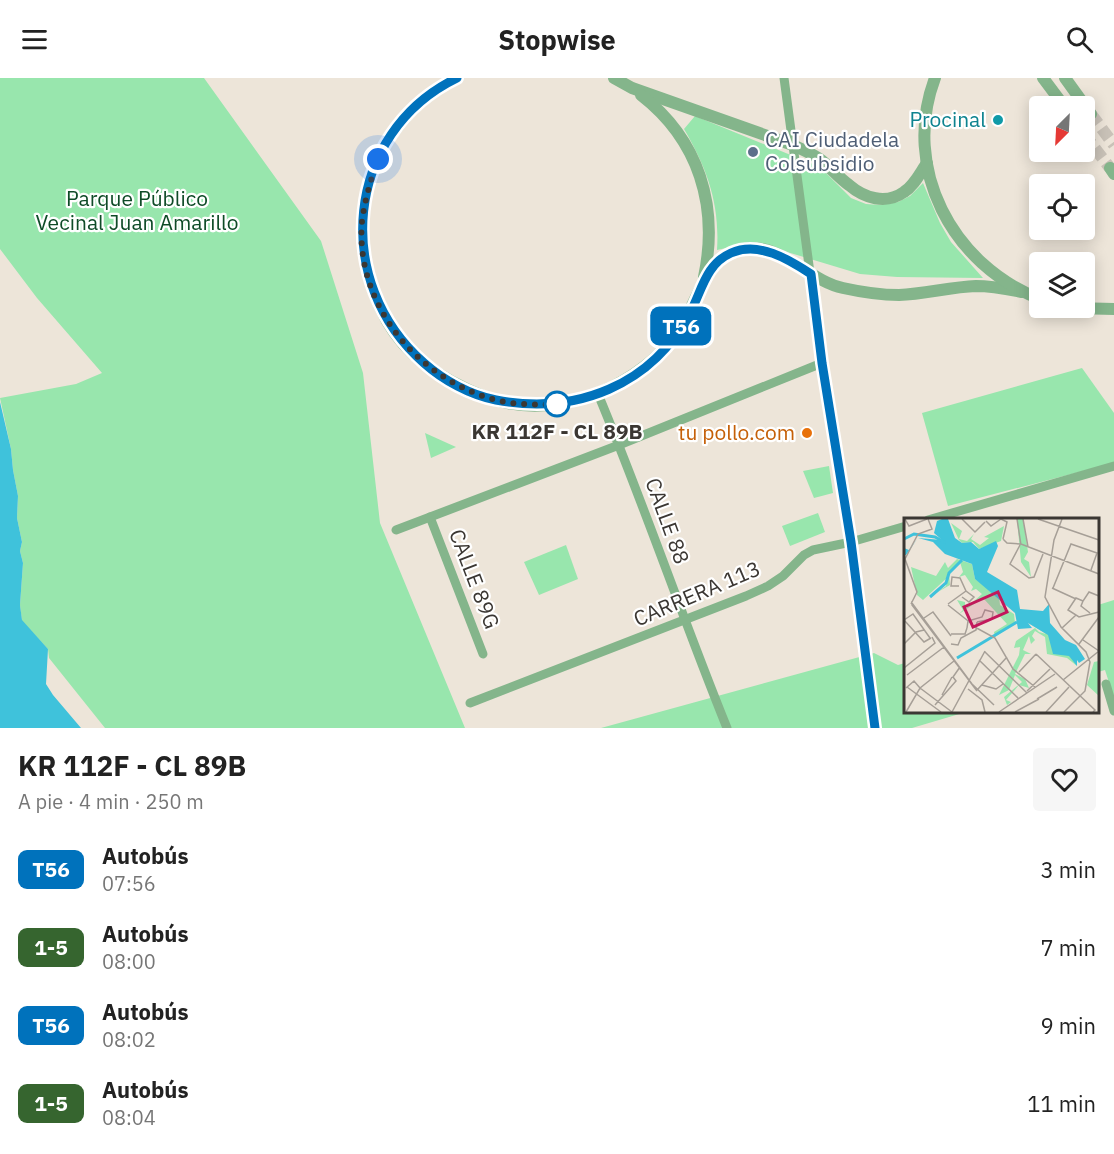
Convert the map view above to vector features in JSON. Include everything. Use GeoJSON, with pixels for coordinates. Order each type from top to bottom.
{"type":"FeatureCollection","features":[{"type":"Feature","properties":{"kind":"street"},"geometry":{"type":"LineString","coordinates":[[457,78],[443,85],[417,105],[395,130],[378,159],[367,190],[362,224],[364,257],[372,289],[388,322],[411,351],[433,371],[459,387],[490,399],[523,405],[556,404],[598,394],[627,380],[653,361],[675,338],[692,311],[703,281],[709,253],[710,225],[706,197],[698,170],[687,146],[672,124],[653,104],[614,78]]}},
{"type":"Feature","properties":{"kind":"street"},"geometry":{"type":"LineString","coordinates":[[784,78],[822,363],[851,542],[875,728]]}},
{"type":"Feature","properties":{"kind":"street"},"geometry":{"type":"LineString","coordinates":[[935,78],[930,92],[925,128],[927,163],[933,190],[958,238],[987,269],[1022,292]]}},
{"type":"Feature","properties":{"kind":"street"},"geometry":{"type":"LineString","coordinates":[[1043,78],[1056,96]]}},
{"type":"Feature","properties":{"kind":"street"},"geometry":{"type":"LineString","coordinates":[[1065,78],[1077,96]]}},
{"type":"Feature","properties":{"kind":"street"},"geometry":{"type":"LineString","coordinates":[[632,88],[793,145],[823,161],[862,195],[878,199],[892,198],[904,192],[915,182],[927,163]]}},
{"type":"Feature","properties":{"kind":"street"},"geometry":{"type":"LineString","coordinates":[[703,281],[717,262],[731,253],[749,248],[783,258],[826,283],[867,292],[898,295],[977,286],[997,287],[1029,295]]}},
{"type":"Feature","properties":{"kind":"street"},"geometry":{"type":"LineString","coordinates":[[1095,309],[1114,309]]}},
{"type":"Feature","properties":{"kind":"street"},"geometry":{"type":"LineString","coordinates":[[396,530],[619,445],[822,363]]}},
{"type":"Feature","properties":{"kind":"street","name":"CALLE 88"},"geometry":{"type":"LineString","coordinates":[[598,394],[727,728]]}},
{"type":"Feature","properties":{"kind":"street"},"geometry":{"type":"LineString","coordinates":[[932,518],[1114,466]]}},
{"type":"Feature","properties":{"kind":"street","name":"CALLE 89G"},"geometry":{"type":"LineString","coordinates":[[430,517],[483,654]]}},
{"type":"Feature","properties":{"kind":"street","name":"CARRERA 113"},"geometry":{"type":"LineString","coordinates":[[470,703],[684,621],[768,586],[813,550],[904,527]]}},
{"type":"Feature","properties":{"kind":"street"},"geometry":{"type":"LineString","coordinates":[[1106,684],[1114,711]]}},
{"type":"Feature","properties":{"kind":"green space","name":"Parque Público Vecinal Juan Amarillo"},"geometry":{"type":"Polygon","coordinates":[[[0,78],[204,78],[321,241],[363,373],[380,523],[465,728],[105,728],[49,658],[48,649],[22,621],[20,605],[23,563],[17,518],[18,496],[0,398],[76,384],[102,373],[37,298],[0,249],[0,78]]]}},
{"type":"Feature","properties":{"kind":"green space"},"geometry":{"type":"Polygon","coordinates":[[[695,116],[820,167],[851,198],[866,204],[880,205],[898,202],[910,196],[923,183],[951,242],[983,278],[860,274],[754,242],[717,250],[716,217],[710,187],[699,158],[684,129],[695,116]]]}},
{"type":"Feature","properties":{"kind":"green space"},"geometry":{"type":"Polygon","coordinates":[[[1082,368],[1114,413],[1114,463],[948,506],[922,413],[1082,368]]]}},
{"type":"Feature","properties":{"kind":"green space"},"geometry":{"type":"Polygon","coordinates":[[[425,433],[456,447],[431,458],[425,433]]]}},
{"type":"Feature","properties":{"kind":"green space"},"geometry":{"type":"Polygon","coordinates":[[[829,466],[833,493],[814,498],[803,471],[829,466]]]}},
{"type":"Feature","properties":{"kind":"green space"},"geometry":{"type":"Polygon","coordinates":[[[818,513],[825,532],[790,546],[782,526],[818,513]]]}},
{"type":"Feature","properties":{"kind":"green space"},"geometry":{"type":"Polygon","coordinates":[[[566,545],[578,579],[539,595],[524,562],[566,545]]]}},
{"type":"Feature","properties":{"kind":"green space"},"geometry":{"type":"Polygon","coordinates":[[[1114,600],[1114,698],[1105,670],[1099,672],[1099,605],[1114,600]]]}},
{"type":"Feature","properties":{"kind":"green space"},"geometry":{"type":"Polygon","coordinates":[[[874,653],[898,665],[904,663],[904,713],[963,713],[912,728],[601,728],[874,653]]]}},
{"type":"Feature","properties":{"kind":"water"},"geometry":{"type":"Polygon","coordinates":[[[0,402],[11,449],[18,496],[17,518],[23,563],[20,605],[22,620],[48,649],[46,684],[81,728],[0,728],[0,402]]]}},
{"type":"Feature","properties":{"kind":"tunnel"},"geometry":{"type":"LineString","coordinates":[[1095,119],[1114,145]]}},
{"type":"Feature","properties":{"kind":"tunnel"},"geometry":{"type":"LineString","coordinates":[[1095,148],[1110,168]]}},
{"type":"Feature","properties":{"kind":"bus line","name":"T56"},"geometry":{"type":"LineString","coordinates":[[457,78],[443,85],[417,105],[395,130],[378,159],[367,190],[362,224],[364,257],[372,289],[388,322],[411,351],[433,371],[459,387],[490,399],[523,405],[556,404],[598,394],[627,380],[653,361],[675,338],[692,311],[703,281],[717,262],[731,253],[749,248],[765,251],[811,274],[822,363],[851,542],[875,728]]}},
{"type":"Feature","properties":{"kind":"place","name":"Procinal"},"geometry":{"type":"Point","coordinates":[998,120]}},
{"type":"Feature","properties":{"kind":"place","name":"CAI Ciudadela Colsubsidio"},"geometry":{"type":"Point","coordinates":[753,152]}},
{"type":"Feature","properties":{"kind":"place","name":"KR 112F - CL 89B"},"geometry":{"type":"Point","coordinates":[557,404]}},
{"type":"Feature","properties":{"kind":"place","name":"tu pollo.com"},"geometry":{"type":"Point","coordinates":[807,433]}},
{"type":"Feature","properties":{"kind":"route"},"geometry":{"type":"LineString","coordinates":[[378,159],[367,190],[364,207],[362,224],[364,257],[372,289],[388,322],[411,351],[433,371],[459,387],[490,399],[523,405],[557,404]]}}]}
